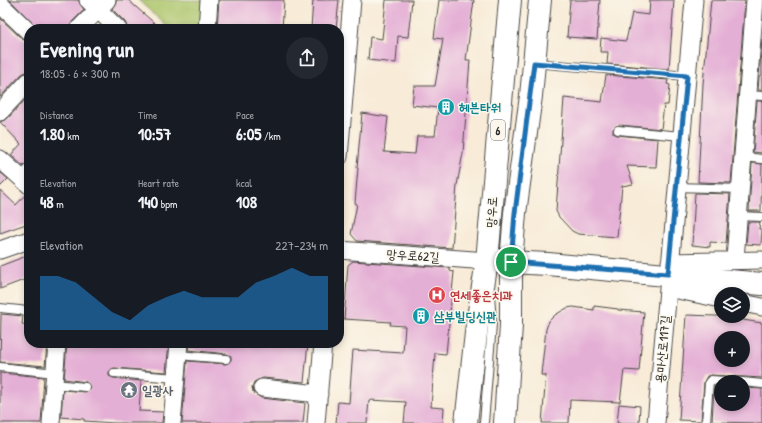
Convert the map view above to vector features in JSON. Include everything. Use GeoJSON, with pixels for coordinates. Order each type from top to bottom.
{"type":"FeatureCollection","features":[{"type":"Feature","properties":{"kind":"main road","name":"망우로"},"geometry":{"type":"LineString","coordinates":[[466,423],[477,324],[487,261],[510,0]]}},
{"type":"Feature","properties":{"kind":"main road","name":"망우로"},"geometry":{"type":"LineString","coordinates":[[505,423],[510,325],[511,262],[515,213],[534,63],[540,0]]}},
{"type":"Feature","properties":{"kind":"main road"},"geometry":{"type":"LineString","coordinates":[[487,261],[669,275],[762,284]]}},
{"type":"Feature","properties":{"kind":"street"},"geometry":{"type":"LineString","coordinates":[[207,24],[209,0]]}},
{"type":"Feature","properties":{"kind":"street"},"geometry":{"type":"LineString","coordinates":[[344,97],[352,0]]}},
{"type":"Feature","properties":{"kind":"street","name":"용마산로117길"},"geometry":{"type":"LineString","coordinates":[[656,423],[694,0]]}},
{"type":"Feature","properties":{"kind":"street"},"geometry":{"type":"LineString","coordinates":[[735,259],[744,157],[755,95],[757,46],[755,0]]}},
{"type":"Feature","properties":{"kind":"street"},"geometry":{"type":"LineString","coordinates":[[83,24],[98,3],[114,24]]}},
{"type":"Feature","properties":{"kind":"street"},"geometry":{"type":"LineString","coordinates":[[0,4],[24,27]]}},
{"type":"Feature","properties":{"kind":"street"},"geometry":{"type":"LineString","coordinates":[[3,103],[24,85]]}},
{"type":"Feature","properties":{"kind":"street"},"geometry":{"type":"LineString","coordinates":[[0,159],[24,176]]}},
{"type":"Feature","properties":{"kind":"street"},"geometry":{"type":"LineString","coordinates":[[0,250],[24,242]]}},
{"type":"Feature","properties":{"kind":"street","name":"망우로62길"},"geometry":{"type":"LineString","coordinates":[[344,250],[487,261]]}},
{"type":"Feature","properties":{"kind":"street"},"geometry":{"type":"LineString","coordinates":[[669,275],[735,259],[762,260]]}},
{"type":"Feature","properties":{"kind":"street"},"geometry":{"type":"LineString","coordinates":[[669,275],[714,296]]}},
{"type":"Feature","properties":{"kind":"street"},"geometry":{"type":"LineString","coordinates":[[750,304],[762,307]]}},
{"type":"Feature","properties":{"kind":"street"},"geometry":{"type":"LineString","coordinates":[[51,423],[57,348]]}},
{"type":"Feature","properties":{"kind":"street"},"geometry":{"type":"LineString","coordinates":[[316,423],[323,348]]}},
{"type":"Feature","properties":{"kind":"street"},"geometry":{"type":"LineString","coordinates":[[172,423],[179,349]]}},
{"type":"Feature","properties":{"kind":"street"},"geometry":{"type":"LineString","coordinates":[[262,388],[319,394]]}},
{"type":"Feature","properties":{"kind":"lane"},"geometry":{"type":"LineString","coordinates":[[534,63],[687,76]]}},
{"type":"Feature","properties":{"kind":"lane"},"geometry":{"type":"LineString","coordinates":[[618,130],[682,136]]}},
{"type":"Feature","properties":{"kind":"lane"},"geometry":{"type":"LineString","coordinates":[[744,157],[762,159]]}},
{"type":"Feature","properties":{"kind":"lane"},"geometry":{"type":"LineString","coordinates":[[677,187],[741,189]]}},
{"type":"Feature","properties":{"kind":"lane"},"geometry":{"type":"LineString","coordinates":[[739,216],[762,217]]}},
{"type":"Feature","properties":{"kind":"lane"},"geometry":{"type":"LineString","coordinates":[[484,423],[492,324],[487,261]]}},
{"type":"Feature","properties":{"kind":"lane"},"geometry":{"type":"LineString","coordinates":[[0,308],[24,310]]}},
{"type":"Feature","properties":{"kind":"lane"},"geometry":{"type":"LineString","coordinates":[[179,349],[226,359]]}},
{"type":"Feature","properties":{"kind":"lane"},"geometry":{"type":"LineString","coordinates":[[0,368],[54,378],[85,386]]}},
{"type":"Feature","properties":{"kind":"lane"},"geometry":{"type":"LineString","coordinates":[[114,373],[176,378]]}},
{"type":"Feature","properties":{"kind":"lane"},"geometry":{"type":"LineString","coordinates":[[706,423],[709,382],[711,380],[714,380]]}},
{"type":"Feature","properties":{"kind":"lane"},"geometry":{"type":"LineString","coordinates":[[750,383],[762,384]]}},
{"type":"Feature","properties":{"kind":"green space"},"geometry":{"type":"Polygon","coordinates":[[[138,0],[209,0],[207,24],[164,24],[138,0]]]}},
{"type":"Feature","properties":{"kind":"building"},"geometry":{"type":"Polygon","coordinates":[[[10,0],[78,0],[84,10],[71,24],[33,24],[10,0]]]}},
{"type":"Feature","properties":{"kind":"building"},"geometry":{"type":"Polygon","coordinates":[[[117,0],[128,0],[155,24],[126,24],[112,9],[117,0]]]}},
{"type":"Feature","properties":{"kind":"building"},"geometry":{"type":"Polygon","coordinates":[[[219,0],[284,0],[282,24],[217,24],[219,0]]]}},
{"type":"Feature","properties":{"kind":"building"},"geometry":{"type":"Polygon","coordinates":[[[313,0],[339,0],[337,24],[311,24],[313,0]]]}},
{"type":"Feature","properties":{"kind":"building"},"geometry":{"type":"Polygon","coordinates":[[[386,0],[412,0],[408,37],[398,36],[396,63],[368,60],[370,37],[382,39],[386,0]]]}},
{"type":"Feature","properties":{"kind":"building"},"geometry":{"type":"Polygon","coordinates":[[[439,0],[474,0],[466,60],[470,60],[463,153],[457,185],[452,248],[357,241],[351,234],[357,204],[355,203],[362,113],[388,117],[384,152],[415,154],[417,136],[435,136],[438,108],[412,105],[414,86],[435,86],[443,39],[434,38],[439,0]]]}},
{"type":"Feature","properties":{"kind":"building"},"geometry":{"type":"Polygon","coordinates":[[[570,0],[600,0],[597,39],[567,37],[570,0]]]}},
{"type":"Feature","properties":{"kind":"building"},"geometry":{"type":"Polygon","coordinates":[[[650,0],[674,0],[669,69],[607,64],[608,52],[600,52],[601,38],[626,41],[632,13],[649,15],[650,0]]]}},
{"type":"Feature","properties":{"kind":"building"},"geometry":{"type":"Polygon","coordinates":[[[711,0],[745,1],[731,183],[698,182],[703,84],[711,0]]]}},
{"type":"Feature","properties":{"kind":"building"},"geometry":{"type":"Polygon","coordinates":[[[0,18],[24,40],[24,73],[0,97],[0,18]]]}},
{"type":"Feature","properties":{"kind":"building"},"geometry":{"type":"Polygon","coordinates":[[[762,39],[762,90],[758,90],[762,39]]]}},
{"type":"Feature","properties":{"kind":"building"},"geometry":{"type":"Polygon","coordinates":[[[606,75],[668,80],[667,84],[670,85],[668,105],[664,105],[661,129],[619,125],[613,129],[613,133],[617,135],[658,139],[656,167],[627,166],[633,184],[622,186],[617,237],[578,234],[572,231],[559,217],[556,211],[564,98],[602,102],[606,75]]]}},
{"type":"Feature","properties":{"kind":"building"},"geometry":{"type":"Polygon","coordinates":[[[24,101],[23,166],[11,155],[21,144],[0,122],[7,119],[24,101]]]}},
{"type":"Feature","properties":{"kind":"building"},"geometry":{"type":"Polygon","coordinates":[[[757,101],[762,101],[762,153],[753,152],[757,101]]]}},
{"type":"Feature","properties":{"kind":"building"},"geometry":{"type":"Polygon","coordinates":[[[752,163],[762,164],[761,211],[749,211],[752,163]]]}},
{"type":"Feature","properties":{"kind":"building"},"geometry":{"type":"Polygon","coordinates":[[[0,172],[8,179],[0,187],[0,172]]]}},
{"type":"Feature","properties":{"kind":"building"},"geometry":{"type":"Polygon","coordinates":[[[0,190],[16,205],[24,196],[24,225],[0,233],[0,190]]]}},
{"type":"Feature","properties":{"kind":"building"},"geometry":{"type":"Polygon","coordinates":[[[695,193],[730,194],[726,243],[710,242],[710,247],[692,245],[695,193]]]}},
{"type":"Feature","properties":{"kind":"building"},"geometry":{"type":"Polygon","coordinates":[[[748,222],[760,222],[759,229],[762,229],[761,245],[746,244],[748,222]]]}},
{"type":"Feature","properties":{"kind":"building"},"geometry":{"type":"Polygon","coordinates":[[[24,257],[24,280],[0,289],[0,266],[24,257]]]}},
{"type":"Feature","properties":{"kind":"building"},"geometry":{"type":"Polygon","coordinates":[[[353,261],[450,268],[450,271],[454,272],[446,354],[435,353],[431,407],[444,408],[443,423],[404,423],[406,402],[369,400],[367,423],[336,423],[338,402],[349,403],[353,350],[403,353],[405,326],[390,325],[391,322],[344,319],[348,265],[353,261]]]}},
{"type":"Feature","properties":{"kind":"building"},"geometry":{"type":"Polygon","coordinates":[[[594,306],[644,312],[639,371],[624,370],[620,402],[570,400],[569,423],[542,423],[546,375],[541,375],[546,329],[549,321],[555,315],[567,308],[573,307],[594,310],[594,306]]]}},
{"type":"Feature","properties":{"kind":"building"},"geometry":{"type":"Polygon","coordinates":[[[1,314],[23,316],[22,324],[24,324],[24,348],[47,348],[45,366],[0,362],[1,314]]]}},
{"type":"Feature","properties":{"kind":"building"},"geometry":{"type":"Polygon","coordinates":[[[686,315],[714,316],[714,323],[750,323],[750,321],[762,323],[762,378],[750,377],[750,375],[707,376],[704,382],[701,421],[679,420],[686,315]]]}},
{"type":"Feature","properties":{"kind":"building"},"geometry":{"type":"Polygon","coordinates":[[[67,348],[168,348],[166,372],[114,368],[109,372],[109,376],[113,378],[141,381],[139,411],[163,412],[162,423],[115,423],[84,421],[84,419],[61,417],[63,390],[85,392],[89,390],[90,387],[86,382],[64,379],[67,348]]]}},
{"type":"Feature","properties":{"kind":"building"},"geometry":{"type":"Polygon","coordinates":[[[188,348],[307,348],[304,382],[263,378],[254,382],[252,387],[253,392],[261,398],[305,403],[303,423],[182,423],[187,361],[226,364],[231,360],[231,356],[227,354],[188,350],[188,348]]]}},
{"type":"Feature","properties":{"kind":"building"},"geometry":{"type":"Polygon","coordinates":[[[0,373],[44,377],[41,423],[0,423],[0,373]]]}},
{"type":"Feature","properties":{"kind":"building"},"geometry":{"type":"Polygon","coordinates":[[[714,386],[714,411],[750,411],[750,388],[762,389],[762,423],[712,422],[714,386]]]}},
{"type":"Feature","properties":{"kind":"building"},"geometry":{"type":"Polygon","coordinates":[[[619,404],[640,406],[639,423],[617,423],[619,404]]]}},
{"type":"Feature","properties":{"kind":"place","name":"헤븐타워"},"geometry":{"type":"Point","coordinates":[446,107]}},
{"type":"Feature","properties":{"kind":"place","name":"연세좋은치과"},"geometry":{"type":"Point","coordinates":[437,295]}},
{"type":"Feature","properties":{"kind":"place","name":"삼부빌딩신관"},"geometry":{"type":"Point","coordinates":[421,316]}},
{"type":"Feature","properties":{"kind":"place","name":"일광사"},"geometry":{"type":"Point","coordinates":[129,390]}},
{"type":"Feature","properties":{"kind":"route"},"geometry":{"type":"LineString","coordinates":[[534,63],[687,76],[668,274],[511,262],[515,213],[534,63]]}}]}
